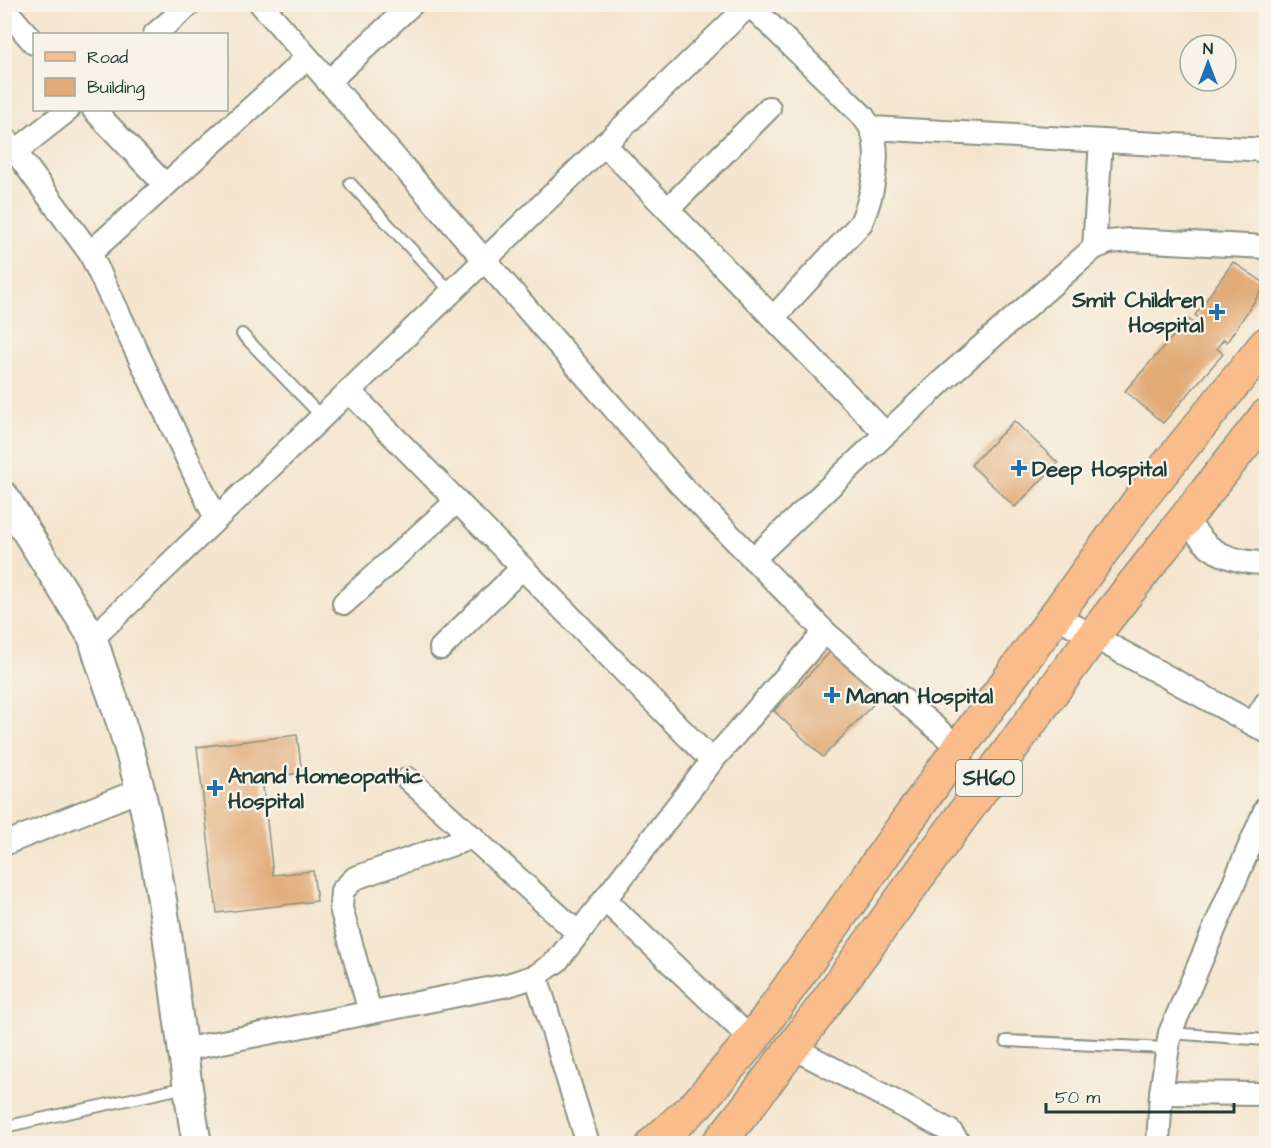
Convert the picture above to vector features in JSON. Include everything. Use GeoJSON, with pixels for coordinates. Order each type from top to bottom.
{"type":"FeatureCollection","features":[{"type":"Feature","properties":{"kind":"main road","name":"SH60"},"geometry":{"type":"LineString","coordinates":[[653,1143],[697,1104],[752,1040],[959,748],[1141,498],[1266,344]]}},
{"type":"Feature","properties":{"kind":"main road","name":"SH60"},"geometry":{"type":"LineString","coordinates":[[718,1143],[792,1047],[1092,636],[1266,416]]}},
{"type":"Feature","properties":{"kind":"street"},"geometry":{"type":"LineString","coordinates":[[156,33],[190,4]]}},
{"type":"Feature","properties":{"kind":"street"},"geometry":{"type":"LineString","coordinates":[[261,4],[680,484],[825,632],[959,748]]}},
{"type":"Feature","properties":{"kind":"street"},"geometry":{"type":"LineString","coordinates":[[328,82],[412,4]]}},
{"type":"Feature","properties":{"kind":"street"},"geometry":{"type":"LineString","coordinates":[[93,638],[749,5],[863,116],[871,128],[875,143],[875,170],[867,210],[861,223],[774,318]]}},
{"type":"Feature","properties":{"kind":"street"},"geometry":{"type":"LineString","coordinates":[[4,8],[33,42]]}},
{"type":"Feature","properties":{"kind":"street"},"geometry":{"type":"LineString","coordinates":[[90,253],[307,58]]}},
{"type":"Feature","properties":{"kind":"street"},"geometry":{"type":"LineString","coordinates":[[668,209],[769,108]]}},
{"type":"Feature","properties":{"kind":"street"},"geometry":{"type":"LineString","coordinates":[[66,111],[10,144],[90,253],[216,519]]}},
{"type":"Feature","properties":{"kind":"street"},"geometry":{"type":"LineString","coordinates":[[94,111],[165,185]]}},
{"type":"Feature","properties":{"kind":"street"},"geometry":{"type":"LineString","coordinates":[[871,128],[1266,150]]}},
{"type":"Feature","properties":{"kind":"street"},"geometry":{"type":"LineString","coordinates":[[1094,248],[1101,141]]}},
{"type":"Feature","properties":{"kind":"street"},"geometry":{"type":"LineString","coordinates":[[604,144],[886,434]]}},
{"type":"Feature","properties":{"kind":"street"},"geometry":{"type":"LineString","coordinates":[[753,559],[942,381],[1094,248],[1109,242],[1131,240],[1266,247]]}},
{"type":"Feature","properties":{"kind":"street"},"geometry":{"type":"LineString","coordinates":[[349,391],[712,762]]}},
{"type":"Feature","properties":{"kind":"street"},"geometry":{"type":"LineString","coordinates":[[4,496],[93,638],[97,657],[116,706],[140,790],[155,861],[170,945],[187,1087],[197,1143]]}},
{"type":"Feature","properties":{"kind":"street"},"geometry":{"type":"LineString","coordinates":[[344,603],[457,501]]}},
{"type":"Feature","properties":{"kind":"street"},"geometry":{"type":"LineString","coordinates":[[1185,519],[1204,542],[1215,551],[1242,561],[1266,563]]}},
{"type":"Feature","properties":{"kind":"street"},"geometry":{"type":"LineString","coordinates":[[441,648],[522,568]]}},
{"type":"Feature","properties":{"kind":"street"},"geometry":{"type":"LineString","coordinates":[[1056,616],[1260,728],[1266,703]]}},
{"type":"Feature","properties":{"kind":"street"},"geometry":{"type":"LineString","coordinates":[[182,1050],[508,985],[536,976],[557,961],[712,762],[825,632]]}},
{"type":"Feature","properties":{"kind":"street"},"geometry":{"type":"LineString","coordinates":[[408,779],[579,934]]}},
{"type":"Feature","properties":{"kind":"street"},"geometry":{"type":"LineString","coordinates":[[5,843],[140,790]]}},
{"type":"Feature","properties":{"kind":"street"},"geometry":{"type":"LineString","coordinates":[[1158,1143],[1161,1093],[1169,1041],[1266,808]]}},
{"type":"Feature","properties":{"kind":"street"},"geometry":{"type":"LineString","coordinates":[[370,1012],[341,908],[342,891],[355,878],[472,837]]}},
{"type":"Feature","properties":{"kind":"street"},"geometry":{"type":"LineString","coordinates":[[605,900],[752,1040]]}},
{"type":"Feature","properties":{"kind":"street"},"geometry":{"type":"LineString","coordinates":[[536,976],[588,1143]]}},
{"type":"Feature","properties":{"kind":"street"},"geometry":{"type":"LineString","coordinates":[[792,1047],[950,1131],[960,1143]]}},
{"type":"Feature","properties":{"kind":"street"},"geometry":{"type":"LineString","coordinates":[[1161,1093],[1266,1094]]}},
{"type":"Feature","properties":{"kind":"lane"},"geometry":{"type":"LineString","coordinates":[[350,183],[451,292]]}},
{"type":"Feature","properties":{"kind":"lane"},"geometry":{"type":"LineString","coordinates":[[242,334],[322,417]]}},
{"type":"Feature","properties":{"kind":"lane"},"geometry":{"type":"LineString","coordinates":[[1006,1041],[1266,1040]]}},
{"type":"Feature","properties":{"kind":"lane"},"geometry":{"type":"LineString","coordinates":[[4,1127],[187,1087]]}},
{"type":"Feature","properties":{"kind":"building"},"geometry":{"type":"Polygon","coordinates":[[[1233,262],[1266,284],[1227,342],[1224,339],[1217,348],[1223,354],[1163,423],[1125,391],[1188,319],[1197,327],[1202,320],[1195,315],[1233,262]]]}},
{"type":"Feature","properties":{"kind":"building"},"geometry":{"type":"Polygon","coordinates":[[[1014,421],[1058,463],[1015,507],[971,465],[1014,421]]]}},
{"type":"Feature","properties":{"kind":"building"},"geometry":{"type":"Polygon","coordinates":[[[832,650],[881,696],[823,757],[774,711],[832,650]]]}},
{"type":"Feature","properties":{"kind":"building"},"geometry":{"type":"Polygon","coordinates":[[[297,735],[302,773],[262,777],[273,875],[313,871],[317,901],[217,913],[197,747],[297,735]]]}},
{"type":"Feature","properties":{"kind":"place","name":"Smit Children Hospital"},"geometry":{"type":"Point","coordinates":[1217,312]}},
{"type":"Feature","properties":{"kind":"place","name":"Deep Hospital"},"geometry":{"type":"Point","coordinates":[1019,468]}},
{"type":"Feature","properties":{"kind":"place","name":"Manan Hospital"},"geometry":{"type":"Point","coordinates":[832,695]}},
{"type":"Feature","properties":{"kind":"place","name":"Anand Homeopathic Hospital"},"geometry":{"type":"Point","coordinates":[215,788]}}]}
